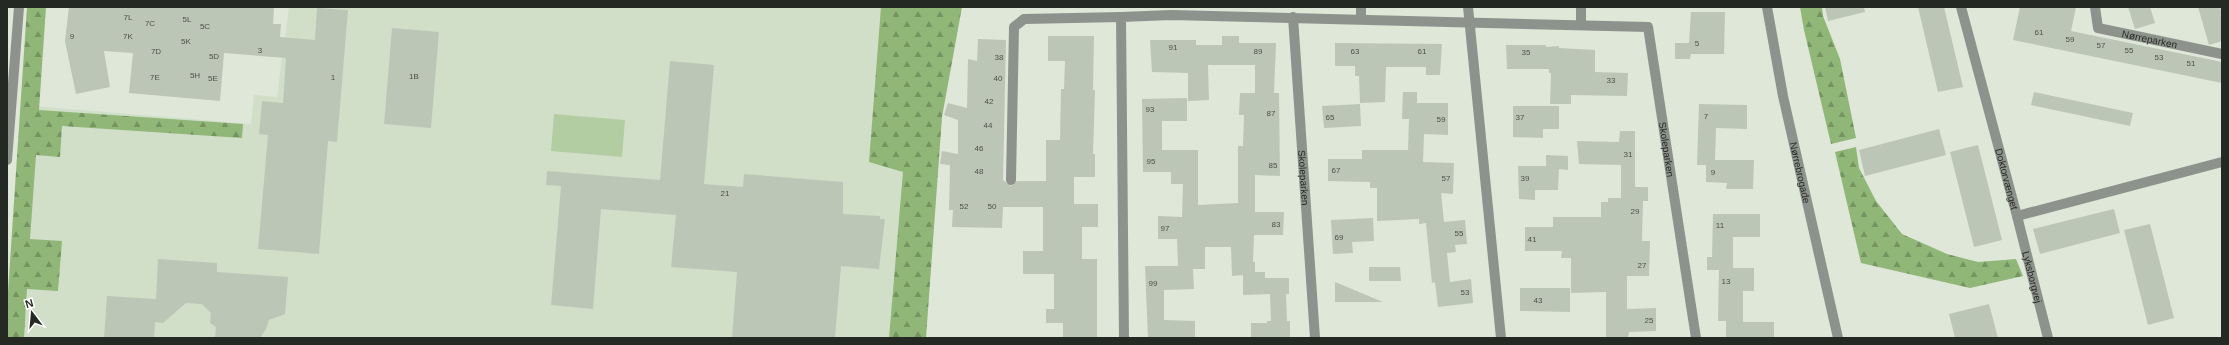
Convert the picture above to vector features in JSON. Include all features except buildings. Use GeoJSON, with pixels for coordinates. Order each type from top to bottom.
{"type":"FeatureCollection","features":[{"type":"Feature","properties":{"kind":"street"},"geometry":{"type":"LineString","coordinates":[[7,160],[12,40],[19,7]]}},
{"type":"Feature","properties":{"kind":"street"},"geometry":{"type":"LineString","coordinates":[[1361,7],[1361,19]]}},
{"type":"Feature","properties":{"kind":"street"},"geometry":{"type":"LineString","coordinates":[[1468,7],[1501,338]]}},
{"type":"Feature","properties":{"kind":"street"},"geometry":{"type":"LineString","coordinates":[[1581,7],[1581,25]]}},
{"type":"Feature","properties":{"kind":"street","name":"Nørrebrogade"},"geometry":{"type":"LineString","coordinates":[[1766,7],[1783,96],[1838,338]]}},
{"type":"Feature","properties":{"kind":"street","name":"Doktorvænget"},"geometry":{"type":"LineString","coordinates":[[1961,7],[2017,216],[2222,162]]}},
{"type":"Feature","properties":{"kind":"street","name":"Nørreparken"},"geometry":{"type":"LineString","coordinates":[[2095,7],[2098,28],[2222,54]]}},
{"type":"Feature","properties":{"kind":"street","name":"Skoleparken"},"geometry":{"type":"LineString","coordinates":[[1011,180],[1014,26],[1024,19],[1120,17],[1171,11],[1267,12],[1293,17],[1648,27],[1696,338]]}},
{"type":"Feature","properties":{"kind":"street"},"geometry":{"type":"LineString","coordinates":[[1120,17],[1124,338]]}},
{"type":"Feature","properties":{"kind":"street","name":"Skoleparken"},"geometry":{"type":"LineString","coordinates":[[1293,17],[1314,338]]}},
{"type":"Feature","properties":{"kind":"street","name":"Lyksborgvej"},"geometry":{"type":"LineString","coordinates":[[2017,216],[2048,338]]}},
{"type":"Feature","properties":{"kind":"shaded area"},"geometry":{"type":"Polygon","coordinates":[[[289,7],[924,7],[904,338],[15,338],[33,106],[251,124],[254,95],[277,97],[289,7]]]}},
{"type":"Feature","properties":{"kind":"green space"},"geometry":{"type":"Polygon","coordinates":[[[27,7],[46,7],[39,110],[243,124],[242,138],[62,126],[60,157],[36,155],[30,239],[62,241],[58,291],[27,289],[24,338],[7,338],[7,307],[27,7]]]}},
{"type":"Feature","properties":{"kind":"green space"},"geometry":{"type":"Polygon","coordinates":[[[881,7],[962,7],[942,117],[926,338],[889,338],[903,172],[869,162],[881,7]]]}},
{"type":"Feature","properties":{"kind":"green space"},"geometry":{"type":"Polygon","coordinates":[[[1800,7],[1822,7],[1823,16],[1840,59],[1856,138],[1831,144],[1800,7]]]}},
{"type":"Feature","properties":{"kind":"green space"},"geometry":{"type":"Polygon","coordinates":[[[554,114],[625,120],[622,157],[551,151],[554,114]]]}},
{"type":"Feature","properties":{"kind":"green space"},"geometry":{"type":"Polygon","coordinates":[[[1856,147],[1859,168],[1876,201],[1902,234],[1947,254],[1978,262],[2016,259],[2023,276],[1970,288],[1861,263],[1835,152],[1856,147]]]}}]}
